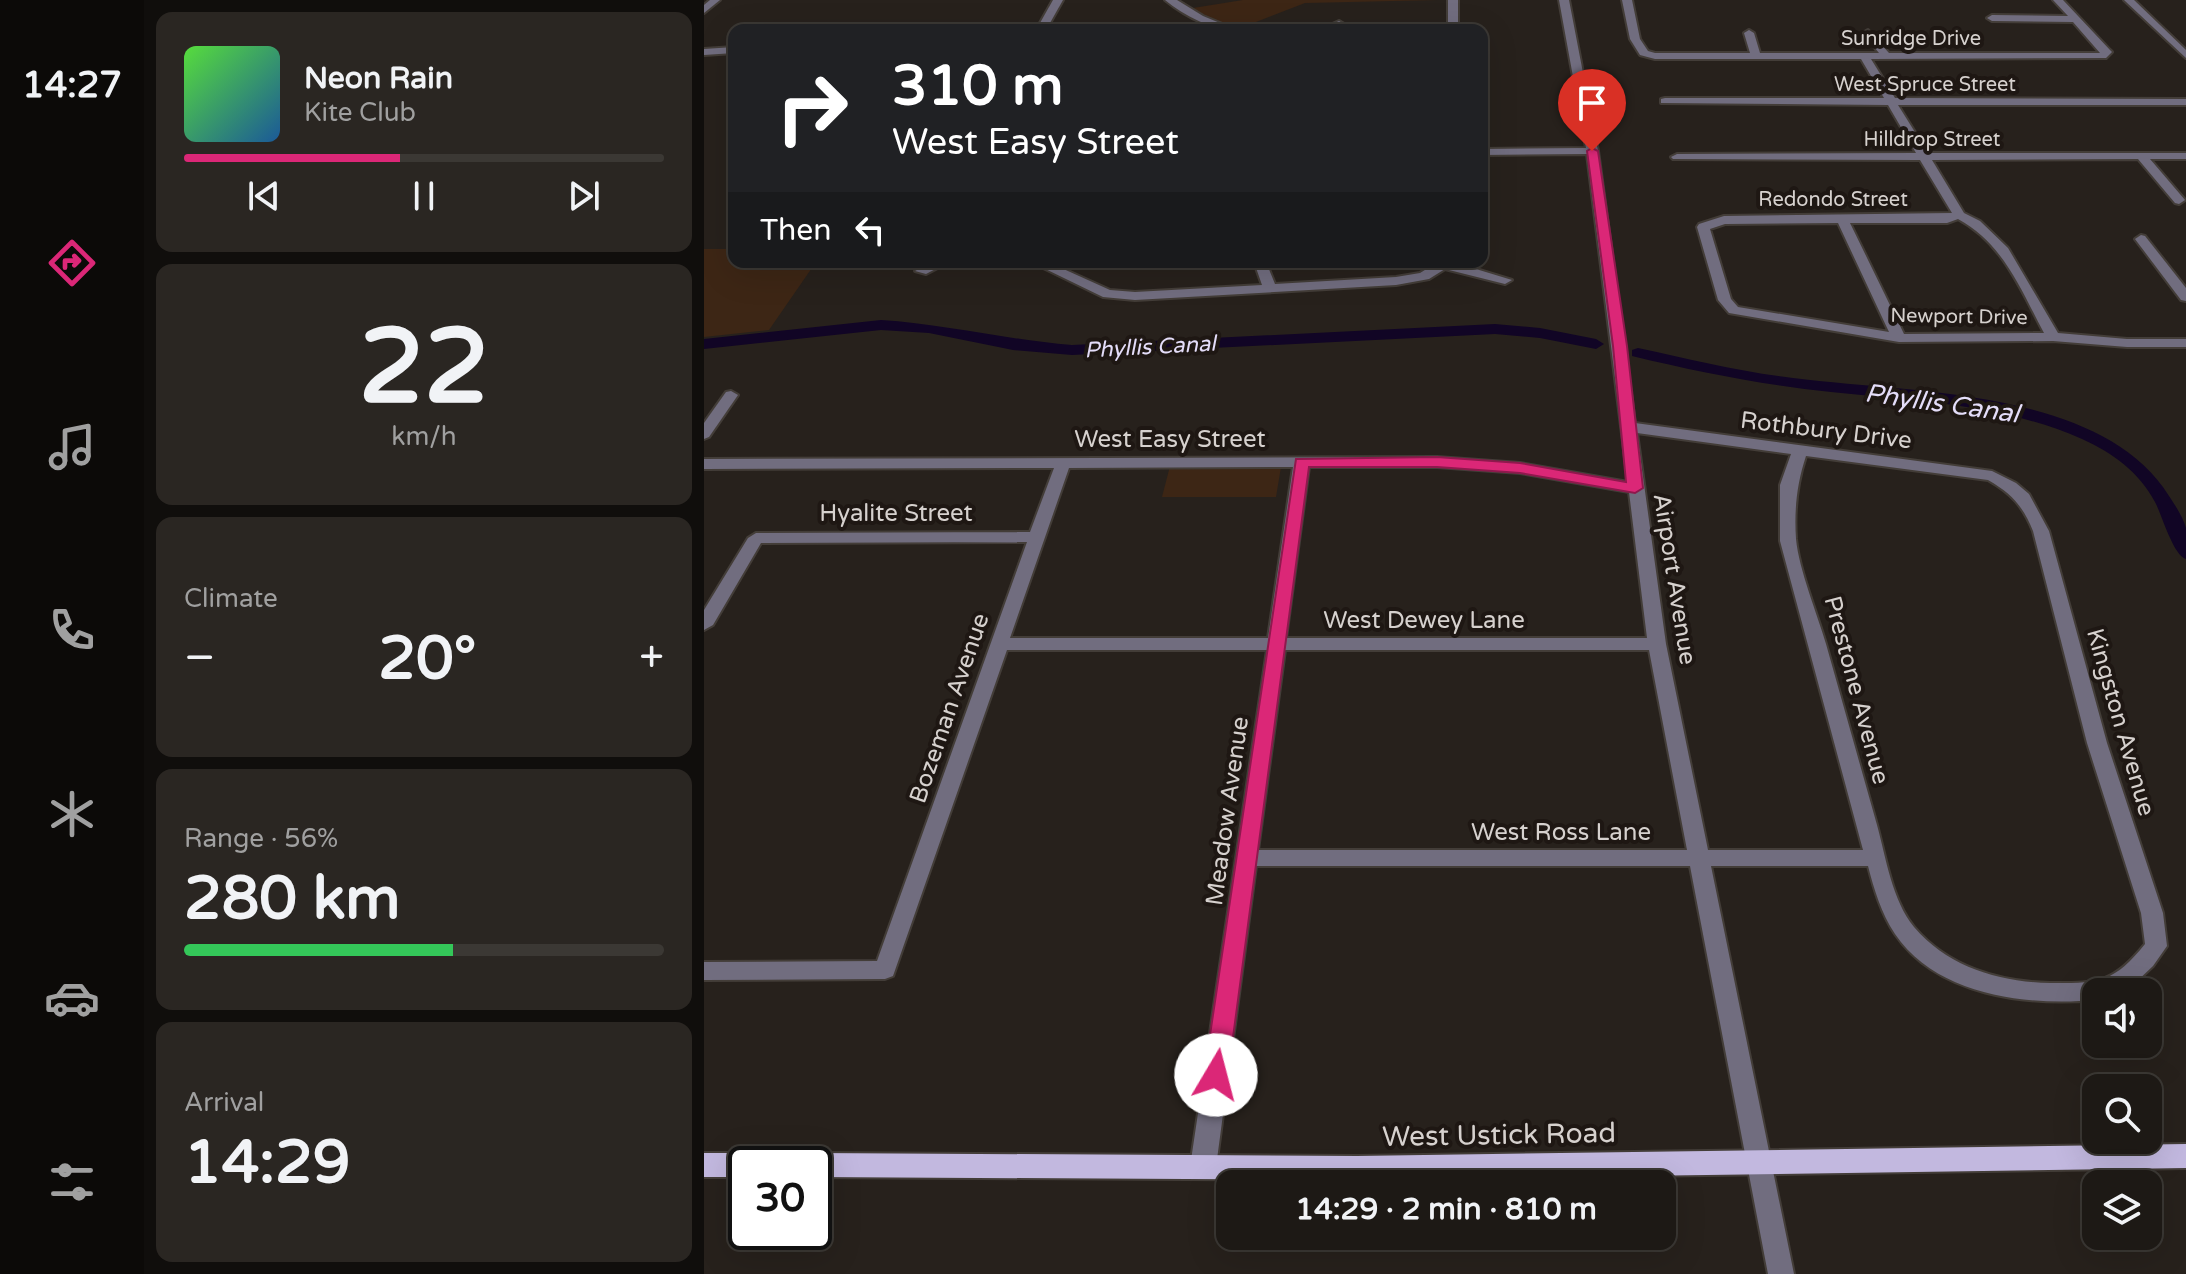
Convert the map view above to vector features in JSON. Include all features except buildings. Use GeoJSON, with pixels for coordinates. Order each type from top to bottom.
{"type":"FeatureCollection","features":[{"type":"Feature","properties":{"kind":"main road","name":"West Ustick Road"},"geometry":{"type":"LineString","coordinates":[[832,1165],[1203,1167],[2186,1156]]}},
{"type":"Feature","properties":{"kind":"main road"},"geometry":{"type":"LineString","coordinates":[[704,1165],[728,1165]]}},
{"type":"Feature","properties":{"kind":"street"},"geometry":{"type":"LineString","coordinates":[[704,10],[715,0]]}},
{"type":"Feature","properties":{"kind":"street"},"geometry":{"type":"LineString","coordinates":[[1044,24],[1058,0]]}},
{"type":"Feature","properties":{"kind":"street"},"geometry":{"type":"LineString","coordinates":[[1170,0],[1216,24]]}},
{"type":"Feature","properties":{"kind":"street"},"geometry":{"type":"LineString","coordinates":[[1453,0],[1453,24]]}},
{"type":"Feature","properties":{"kind":"street","name":"Airport Avenue"},"geometry":{"type":"LineString","coordinates":[[1564,0],[1592,151],[1657,644],[1781,1274]]}},
{"type":"Feature","properties":{"kind":"street","name":"Sunridge Drive"},"geometry":{"type":"LineString","coordinates":[[1627,0],[1635,39],[1644,53],[1655,56],[2102,56],[2107,52],[2058,0]]}},
{"type":"Feature","properties":{"kind":"street"},"geometry":{"type":"LineString","coordinates":[[2129,0],[2184,51]]}},
{"type":"Feature","properties":{"kind":"street"},"geometry":{"type":"LineString","coordinates":[[1992,18],[2076,19]]}},
{"type":"Feature","properties":{"kind":"street"},"geometry":{"type":"LineString","coordinates":[[1749,33],[1756,56]]}},
{"type":"Feature","properties":{"kind":"street"},"geometry":{"type":"LineString","coordinates":[[1868,33],[1886,56]]}},
{"type":"Feature","properties":{"kind":"street"},"geometry":{"type":"LineString","coordinates":[[704,52],[728,50]]}},
{"type":"Feature","properties":{"kind":"street"},"geometry":{"type":"LineString","coordinates":[[1864,56],[1959,215],[1985,229],[2005,253],[2053,337]]}},
{"type":"Feature","properties":{"kind":"street","name":"West Spruce Street"},"geometry":{"type":"LineString","coordinates":[[1665,101],[2186,102]]}},
{"type":"Feature","properties":{"kind":"street"},"geometry":{"type":"LineString","coordinates":[[1488,152],[1592,151]]}},
{"type":"Feature","properties":{"kind":"street"},"geometry":{"type":"LineString","coordinates":[[2141,156],[2179,200]]}},
{"type":"Feature","properties":{"kind":"street","name":"Hilldrop Street"},"geometry":{"type":"LineString","coordinates":[[1677,157],[2186,156]]}},
{"type":"Feature","properties":{"kind":"street","name":"Redondo Street"},"geometry":{"type":"LineString","coordinates":[[1734,310],[1725,300],[1718,280],[1703,227],[1706,224],[1724,220],[1947,219],[1959,215]]}},
{"type":"Feature","properties":{"kind":"street"},"geometry":{"type":"LineString","coordinates":[[1842,219],[1899,338]]}},
{"type":"Feature","properties":{"kind":"street"},"geometry":{"type":"LineString","coordinates":[[2141,239],[2186,297]]}},
{"type":"Feature","properties":{"kind":"street"},"geometry":{"type":"LineString","coordinates":[[921,271],[928,268]]}},
{"type":"Feature","properties":{"kind":"street"},"geometry":{"type":"LineString","coordinates":[[1050,268],[1108,294],[1396,281],[1424,276],[1437,268]]}},
{"type":"Feature","properties":{"kind":"street"},"geometry":{"type":"LineString","coordinates":[[1264,268],[1270,289]]}},
{"type":"Feature","properties":{"kind":"street"},"geometry":{"type":"LineString","coordinates":[[1463,268],[1505,280]]}},
{"type":"Feature","properties":{"kind":"street","name":"Newport Drive"},"geometry":{"type":"LineString","coordinates":[[1734,310],[1899,338],[2053,337],[2127,343],[2186,343]]}},
{"type":"Feature","properties":{"kind":"street"},"geometry":{"type":"LineString","coordinates":[[704,434],[731,395]]}},
{"type":"Feature","properties":{"kind":"street","name":"Rothbury Drive"},"geometry":{"type":"LineString","coordinates":[[1628,427],[1992,476],[2015,488]]}},
{"type":"Feature","properties":{"kind":"street","name":"Prestone Avenue"},"geometry":{"type":"LineString","coordinates":[[1799,452],[1788,485],[1788,541],[1876,858],[1892,908],[1909,936]]}},
{"type":"Feature","properties":{"kind":"street","name":"Meadow Avenue"},"geometry":{"type":"LineString","coordinates":[[1203,1167],[1302,462]]}},
{"type":"Feature","properties":{"kind":"street","name":"West Easy Street"},"geometry":{"type":"LineString","coordinates":[[704,464],[1437,462],[1520,468],[1635,488]]}},
{"type":"Feature","properties":{"kind":"street","name":"Bozeman Avenue"},"geometry":{"type":"LineString","coordinates":[[704,971],[885,970],[1063,463]]}},
{"type":"Feature","properties":{"kind":"street","name":"Kingston Avenue"},"geometry":{"type":"LineString","coordinates":[[1909,936],[1939,962],[1980,984],[2027,992],[2100,991],[2137,971],[2156,946],[2152,913],[2097,743],[2041,531],[2030,504],[2015,488]]}},
{"type":"Feature","properties":{"kind":"street","name":"Hyalite Street"},"geometry":{"type":"LineString","coordinates":[[704,625],[756,538],[1037,537]]}},
{"type":"Feature","properties":{"kind":"street","name":"West Dewey Lane"},"geometry":{"type":"LineString","coordinates":[[999,644],[1657,644]]}},
{"type":"Feature","properties":{"kind":"street","name":"West Ross Lane"},"geometry":{"type":"LineString","coordinates":[[1246,858],[1876,858]]}},
{"type":"Feature","properties":{"kind":"shaded area"},"geometry":{"type":"Polygon","coordinates":[[[1243,0],[1438,0],[1305,3],[1251,24],[1223,24],[1193,8],[1243,0]]]}},
{"type":"Feature","properties":{"kind":"shaded area"},"geometry":{"type":"Polygon","coordinates":[[[704,249],[728,249],[728,268],[812,268],[769,330],[704,337],[704,249]]]}},
{"type":"Feature","properties":{"kind":"shaded area"},"geometry":{"type":"Polygon","coordinates":[[[1170,466],[1281,467],[1276,497],[1162,497],[1170,466]]]}},
{"type":"Feature","properties":{"kind":"waterway","name":"Phyllis Canal"},"geometry":{"type":"LineString","coordinates":[[704,344],[881,325],[929,328],[1013,345],[1072,350],[1495,329],[1540,333],[1596,344]]}},
{"type":"Feature","properties":{"kind":"waterway","name":"Phyllis Canal"},"geometry":{"type":"LineString","coordinates":[[1638,353],[1773,380],[1965,402],[2050,421],[2090,437],[2137,466],[2163,500],[2186,553]]}},
{"type":"Feature","properties":{"kind":"route"},"geometry":{"type":"LineString","coordinates":[[1216,1075],[1302,462],[1437,462],[1520,468],[1635,488],[1620,346],[1592,151]]}}]}
